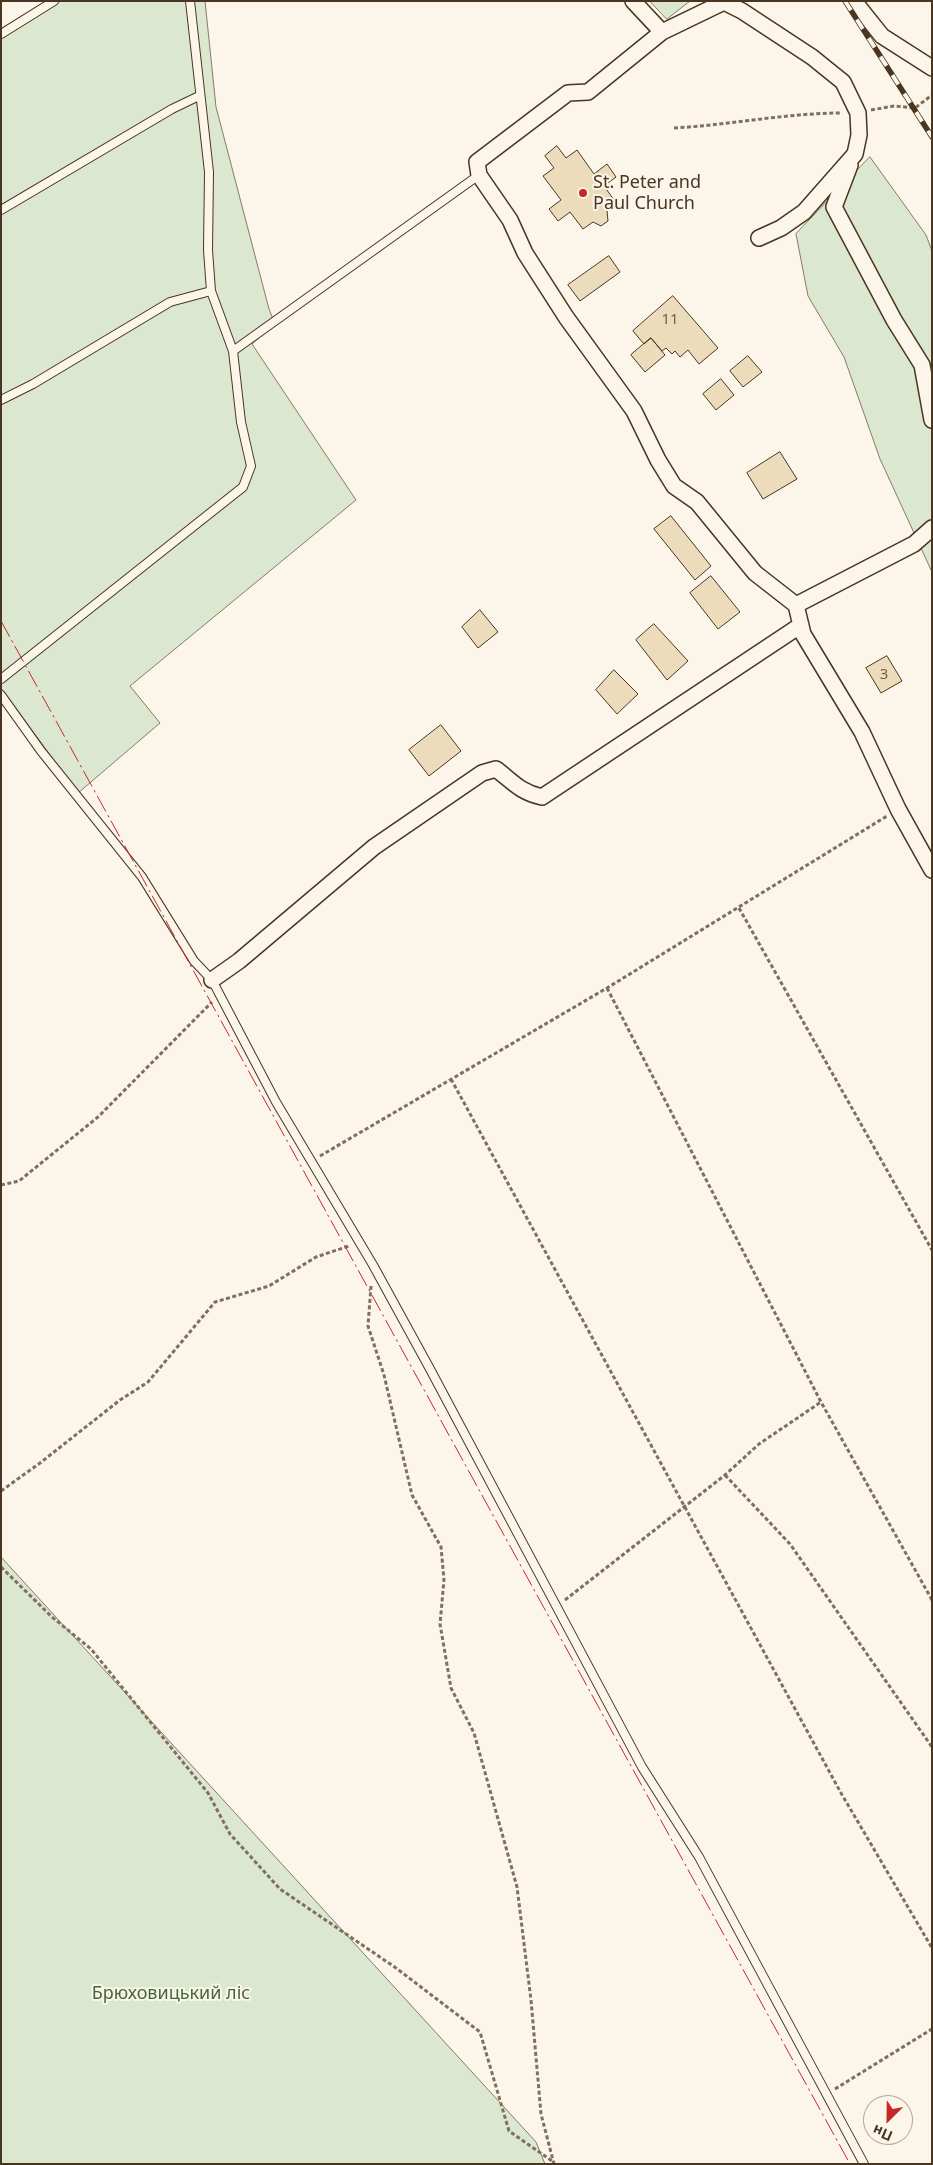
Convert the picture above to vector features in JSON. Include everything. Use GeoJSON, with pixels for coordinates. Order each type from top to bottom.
{"type":"FeatureCollection","features":[{"type":"Feature","properties":{"kind":"street"},"geometry":{"type":"LineString","coordinates":[[633,1],[662,32]]}},
{"type":"Feature","properties":{"kind":"street"},"geometry":{"type":"LineString","coordinates":[[854,1],[882,36],[932,68]]}},
{"type":"Feature","properties":{"kind":"street"},"geometry":{"type":"LineString","coordinates":[[932,420],[922,365],[894,320],[834,207],[855,154],[859,135],[858,113],[843,82],[812,58],[742,11],[724,2],[662,32],[588,92],[568,93],[478,162],[479,175],[510,220],[524,253],[634,411],[658,460],[674,486],[697,502],[756,573],[796,604],[803,634],[862,732],[898,810],[932,870]]}},
{"type":"Feature","properties":{"kind":"street"},"geometry":{"type":"LineString","coordinates":[[759,238],[781,228],[804,212],[855,154]]}},
{"type":"Feature","properties":{"kind":"street"},"geometry":{"type":"LineString","coordinates":[[796,604],[914,544],[932,528]]}},
{"type":"Feature","properties":{"kind":"street"},"geometry":{"type":"LineString","coordinates":[[212,980],[239,961],[374,847],[482,773],[496,769],[518,788],[528,794],[542,797],[801,625]]}},
{"type":"Feature","properties":{"kind":"lane"},"geometry":{"type":"LineString","coordinates":[[1,34],[54,1]]}},
{"type":"Feature","properties":{"kind":"lane"},"geometry":{"type":"LineString","coordinates":[[1,679],[242,488],[251,466],[241,422],[233,351],[211,291],[208,250],[209,172],[199,96],[190,1]]}},
{"type":"Feature","properties":{"kind":"lane"},"geometry":{"type":"LineString","coordinates":[[1,210],[172,108],[199,96]]}},
{"type":"Feature","properties":{"kind":"lane"},"geometry":{"type":"LineString","coordinates":[[233,351],[479,175]]}},
{"type":"Feature","properties":{"kind":"lane"},"geometry":{"type":"LineString","coordinates":[[1,400],[33,384],[170,302],[211,291]]}},
{"type":"Feature","properties":{"kind":"lane"},"geometry":{"type":"LineString","coordinates":[[1,695],[41,751],[142,877],[194,961],[212,980],[276,1102],[373,1265],[642,1768],[699,1857],[864,2164]]}},
{"type":"Feature","properties":{"kind":"path"},"geometry":{"type":"LineString","coordinates":[[674,128],[718,126],[812,113],[858,113],[894,106],[915,108],[932,95]]}},
{"type":"Feature","properties":{"kind":"path"},"geometry":{"type":"LineString","coordinates":[[311,1161],[607,988],[898,810]]}},
{"type":"Feature","properties":{"kind":"path"},"geometry":{"type":"LineString","coordinates":[[739,908],[932,1250]]}},
{"type":"Feature","properties":{"kind":"path"},"geometry":{"type":"LineString","coordinates":[[607,988],[821,1402],[932,1600]]}},
{"type":"Feature","properties":{"kind":"path"},"geometry":{"type":"LineString","coordinates":[[1,1185],[19,1181],[98,1117],[192,1020],[220,995]]}},
{"type":"Feature","properties":{"kind":"path"},"geometry":{"type":"LineString","coordinates":[[451,1079],[841,1793],[932,1948]]}},
{"type":"Feature","properties":{"kind":"path"},"geometry":{"type":"LineString","coordinates":[[1,1492],[40,1464],[120,1400],[148,1382],[215,1302],[269,1286],[316,1257],[359,1243]]}},
{"type":"Feature","properties":{"kind":"path"},"geometry":{"type":"LineString","coordinates":[[373,1265],[368,1326],[384,1375],[412,1495],[441,1548],[444,1580],[440,1624],[451,1688],[474,1733],[516,1887],[531,2000],[542,2114],[553,2162]]}},
{"type":"Feature","properties":{"kind":"path"},"geometry":{"type":"LineString","coordinates":[[556,1607],[725,1475],[759,1444],[821,1402]]}},
{"type":"Feature","properties":{"kind":"path"},"geometry":{"type":"LineString","coordinates":[[725,1475],[790,1544],[932,1747]]}},
{"type":"Feature","properties":{"kind":"path"},"geometry":{"type":"LineString","coordinates":[[1,1567],[52,1617],[91,1649],[208,1793],[230,1834],[280,1889],[396,1968],[480,2032],[509,2131],[553,2162]]}},
{"type":"Feature","properties":{"kind":"path"},"geometry":{"type":"LineString","coordinates":[[826,2095],[932,2029]]}},
{"type":"Feature","properties":{"kind":"green space"},"geometry":{"type":"Polygon","coordinates":[[[61,1],[205,1],[216,107],[269,309],[275,324],[252,344],[356,500],[130,686],[160,723],[78,793],[1,688],[1,39],[61,1]]]}},
{"type":"Feature","properties":{"kind":"green space"},"geometry":{"type":"Polygon","coordinates":[[[650,1],[690,1],[667,19],[650,1]]]}},
{"type":"Feature","properties":{"kind":"green space"},"geometry":{"type":"Polygon","coordinates":[[[870,157],[926,235],[932,251],[932,572],[880,459],[844,357],[808,296],[796,234],[870,157]]]}},
{"type":"Feature","properties":{"kind":"green space","name":"Брюховицький ліс"},"geometry":{"type":"Polygon","coordinates":[[[1,1557],[536,2142],[545,2164],[1,2164],[1,1557]]]}},
{"type":"Feature","properties":{"kind":"building","name":"St. Peter and Paul Church"},"geometry":{"type":"Polygon","coordinates":[[[557,146],[566,158],[577,150],[594,174],[607,164],[616,177],[604,186],[617,204],[607,211],[608,221],[601,226],[593,222],[583,229],[570,212],[558,221],[549,209],[561,200],[543,176],[554,168],[545,156],[557,146]]]}},
{"type":"Feature","properties":{"kind":"building"},"geometry":{"type":"Polygon","coordinates":[[[609,256],[620,272],[580,301],[568,285],[609,256]]]}},
{"type":"Feature","properties":{"kind":"building"},"geometry":{"type":"Polygon","coordinates":[[[673,296],[718,348],[699,364],[688,350],[680,357],[675,351],[672,354],[666,348],[662,351],[651,338],[644,344],[633,331],[673,296]]]}},
{"type":"Feature","properties":{"kind":"building"},"geometry":{"type":"Polygon","coordinates":[[[651,338],[665,355],[645,372],[631,355],[651,338]]]}},
{"type":"Feature","properties":{"kind":"building"},"geometry":{"type":"Polygon","coordinates":[[[748,356],[762,372],[743,387],[730,371],[748,356]]]}},
{"type":"Feature","properties":{"kind":"building"},"geometry":{"type":"Polygon","coordinates":[[[721,379],[734,395],[716,410],[703,394],[721,379]]]}},
{"type":"Feature","properties":{"kind":"building"},"geometry":{"type":"Polygon","coordinates":[[[780,452],[797,479],[763,499],[747,473],[780,452]]]}},
{"type":"Feature","properties":{"kind":"building"},"geometry":{"type":"Polygon","coordinates":[[[671,516],[711,566],[695,580],[654,529],[671,516]]]}},
{"type":"Feature","properties":{"kind":"building"},"geometry":{"type":"Polygon","coordinates":[[[711,576],[740,612],[718,629],[690,593],[711,576]]]}},
{"type":"Feature","properties":{"kind":"building"},"geometry":{"type":"Polygon","coordinates":[[[480,610],[498,632],[478,648],[462,627],[480,610]]]}},
{"type":"Feature","properties":{"kind":"building"},"geometry":{"type":"Polygon","coordinates":[[[654,624],[688,661],[667,680],[636,640],[654,624]]]}},
{"type":"Feature","properties":{"kind":"building"},"geometry":{"type":"Polygon","coordinates":[[[887,656],[902,681],[881,693],[866,668],[887,656]]]}},
{"type":"Feature","properties":{"kind":"building"},"geometry":{"type":"Polygon","coordinates":[[[614,670],[638,694],[617,714],[596,690],[614,670]]]}},
{"type":"Feature","properties":{"kind":"building"},"geometry":{"type":"Polygon","coordinates":[[[441,725],[461,751],[429,776],[409,750],[441,725]]]}},
{"type":"Feature","properties":{"kind":"railway"},"geometry":{"type":"LineString","coordinates":[[845,1],[932,137]]}},
{"type":"Feature","properties":{"kind":"power"},"geometry":{"type":"LineString","coordinates":[[1,621],[850,2164]]}},
{"type":"Feature","properties":{"kind":"place","name":"St. Peter and Paul Church"},"geometry":{"type":"Point","coordinates":[583,193]}}]}
